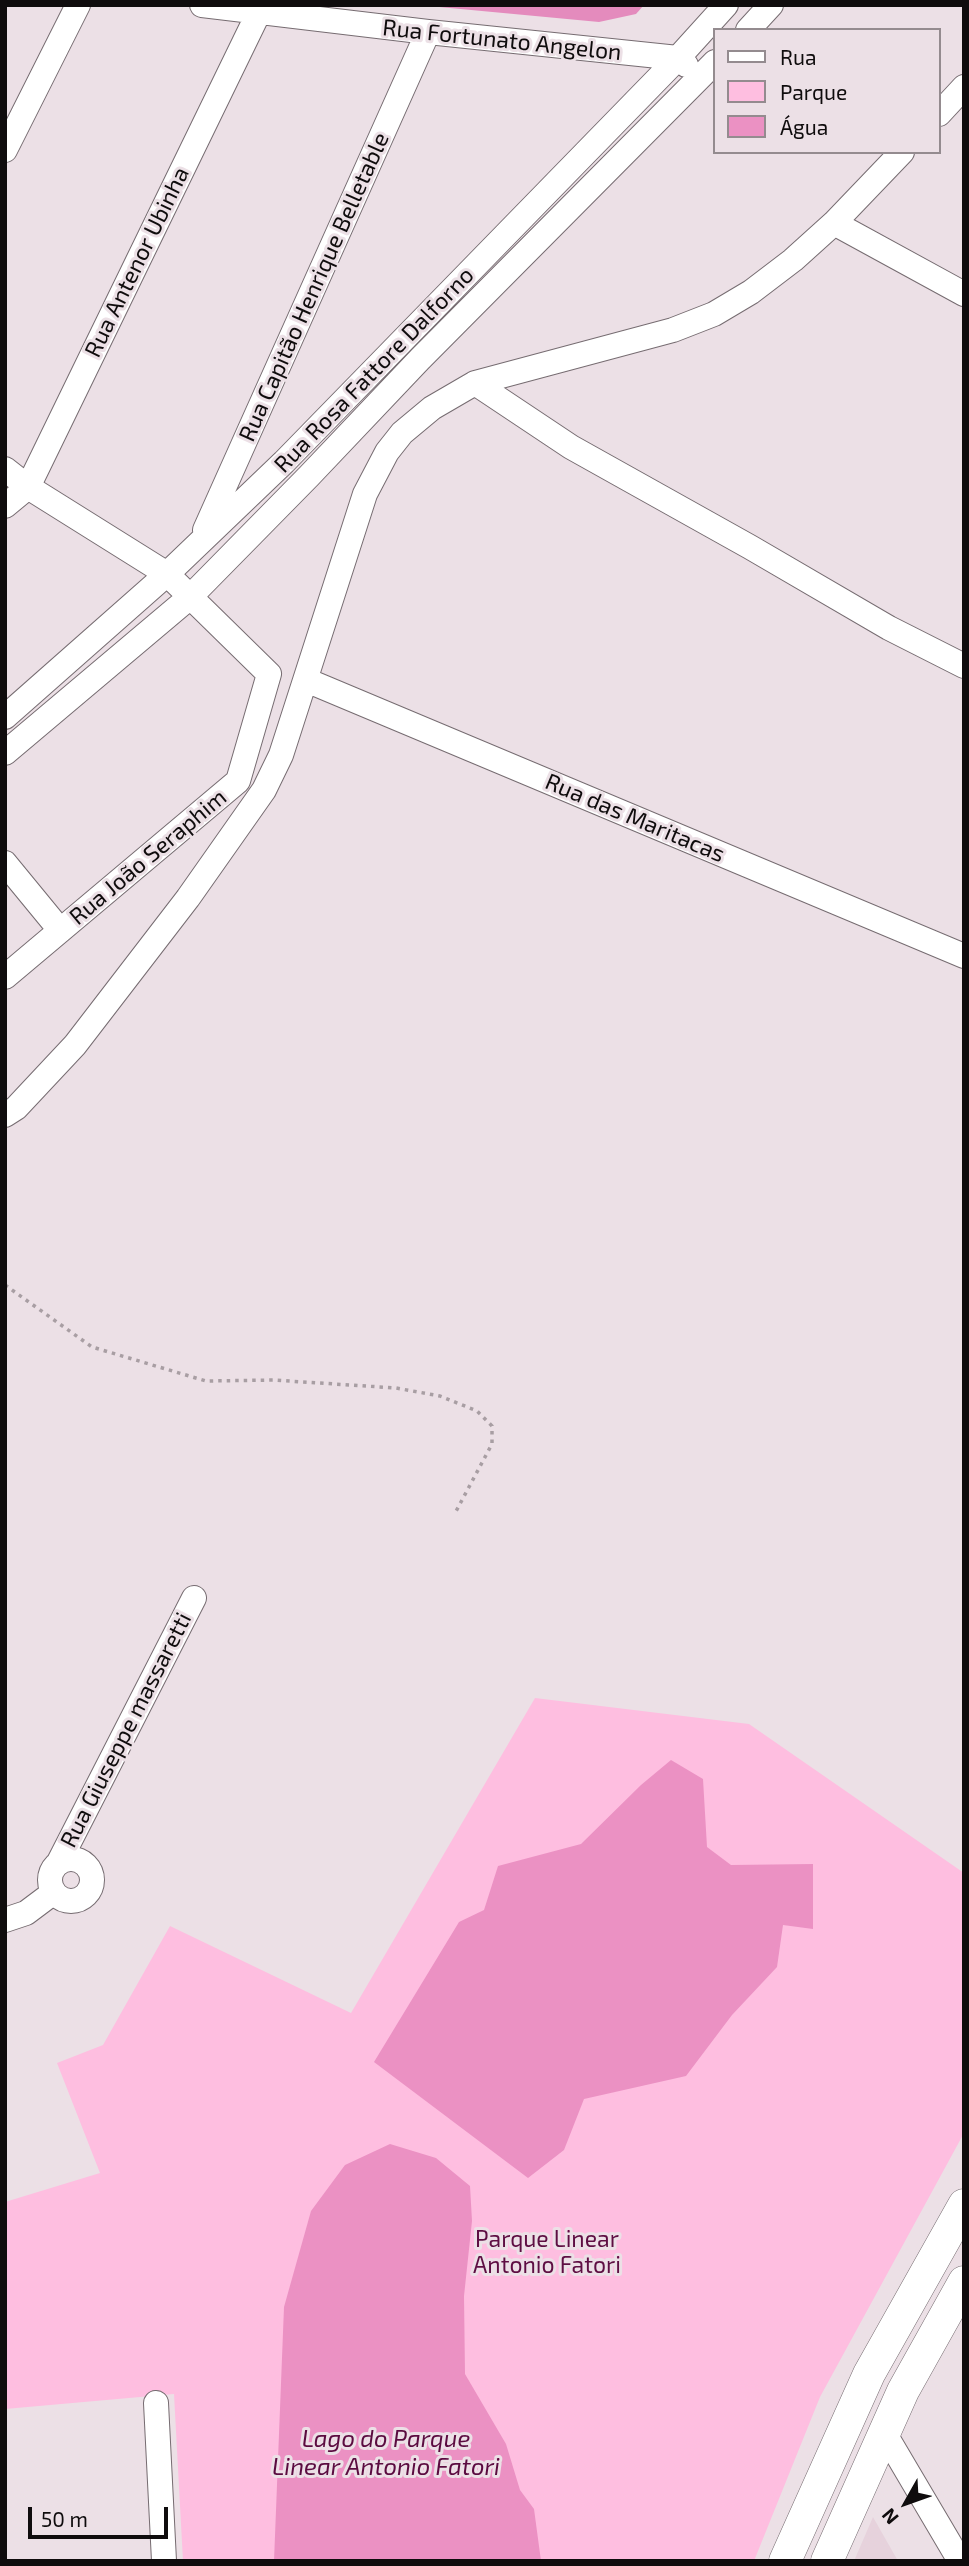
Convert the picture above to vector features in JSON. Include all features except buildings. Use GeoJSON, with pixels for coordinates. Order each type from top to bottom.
{"type":"FeatureCollection","features":[{"type":"Feature","properties":{"kind":"main road"},"geometry":{"type":"LineString","coordinates":[[785,2561],[869,2374],[964,2205]]}},
{"type":"Feature","properties":{"kind":"main road"},"geometry":{"type":"LineString","coordinates":[[827,2561],[903,2391],[964,2282]]}},
{"type":"Feature","properties":{"kind":"street"},"geometry":{"type":"LineString","coordinates":[[5,150],[78,5]]}},
{"type":"Feature","properties":{"kind":"street","name":"Rua Fortunato Angelon"},"geometry":{"type":"LineString","coordinates":[[202,5],[678,58]]}},
{"type":"Feature","properties":{"kind":"street","name":"Rua Rosa Fattore Dalforno"},"geometry":{"type":"LineString","coordinates":[[5,717],[167,574],[346,400],[678,58],[726,5]]}},
{"type":"Feature","properties":{"kind":"street"},"geometry":{"type":"LineString","coordinates":[[750,28],[771,5]]}},
{"type":"Feature","properties":{"kind":"street","name":"Rua Antenor Ubinha"},"geometry":{"type":"LineString","coordinates":[[5,506],[28,486],[259,12]]}},
{"type":"Feature","properties":{"kind":"street","name":"Rua Capitão Henrique Belletable"},"geometry":{"type":"LineString","coordinates":[[200,542],[428,32]]}},
{"type":"Feature","properties":{"kind":"street"},"geometry":{"type":"LineString","coordinates":[[678,58],[708,69]]}},
{"type":"Feature","properties":{"kind":"street","name":"Rua Rosa Fattore Dalforno"},"geometry":{"type":"LineString","coordinates":[[5,753],[190,597],[420,359],[708,69]]}},
{"type":"Feature","properties":{"kind":"street"},"geometry":{"type":"LineString","coordinates":[[941,112],[964,87]]}},
{"type":"Feature","properties":{"kind":"street"},"geometry":{"type":"LineString","coordinates":[[5,1115],[16,1108],[75,1045],[232,838],[264,790],[281,755],[365,494],[387,452],[402,433],[432,408],[475,383],[673,330],[714,314],[751,292],[793,260],[834,223],[900,154]]}},
{"type":"Feature","properties":{"kind":"street"},"geometry":{"type":"LineString","coordinates":[[834,223],[964,294]]}},
{"type":"Feature","properties":{"kind":"street"},"geometry":{"type":"LineString","coordinates":[[475,383],[571,447],[762,553],[889,628],[964,666]]}},
{"type":"Feature","properties":{"kind":"street"},"geometry":{"type":"LineString","coordinates":[[346,400],[364,418]]}},
{"type":"Feature","properties":{"kind":"street"},"geometry":{"type":"LineString","coordinates":[[5,469],[167,574],[190,597]]}},
{"type":"Feature","properties":{"kind":"street","name":"Rua João Seraphim"},"geometry":{"type":"LineString","coordinates":[[5,977],[238,781],[269,674],[190,597]]}},
{"type":"Feature","properties":{"kind":"street","name":"Rua das Maritacas"},"geometry":{"type":"LineString","coordinates":[[306,680],[964,957]]}},
{"type":"Feature","properties":{"kind":"street"},"geometry":{"type":"LineString","coordinates":[[5,863],[60,930]]}},
{"type":"Feature","properties":{"kind":"street","name":"Rua Giuseppe massaretti"},"geometry":{"type":"LineString","coordinates":[[59,1862],[194,1598]]}},
{"type":"Feature","properties":{"kind":"street"},"geometry":{"type":"LineString","coordinates":[[72,1859],[85,1864],[92,1877],[92,1884],[85,1896],[78,1900],[64,1900],[54,1892],[50,1886],[51,1873],[59,1862],[72,1859]]}},
{"type":"Feature","properties":{"kind":"street"},"geometry":{"type":"LineString","coordinates":[[5,1920],[26,1913],[54,1892]]}},
{"type":"Feature","properties":{"kind":"street"},"geometry":{"type":"LineString","coordinates":[[156,2403],[163,2561]]}},
{"type":"Feature","properties":{"kind":"street"},"geometry":{"type":"LineString","coordinates":[[885,2434],[960,2561]]}},
{"type":"Feature","properties":{"kind":"path"},"geometry":{"type":"LineString","coordinates":[[5,1285],[92,1347],[206,1381],[273,1380],[396,1388],[440,1396],[477,1411],[492,1426],[492,1444],[454,1515]]}},
{"type":"Feature","properties":{"kind":"shaded area"},"geometry":{"type":"Polygon","coordinates":[[[418,5],[644,5],[636,14],[599,22],[418,5]]]}},
{"type":"Feature","properties":{"kind":"shaded area"},"geometry":{"type":"Polygon","coordinates":[[[873,2517],[898,2561],[854,2561],[873,2517]]]}},
{"type":"Feature","properties":{"kind":"green space","name":"Parque Linear Antonio Fatori"},"geometry":{"type":"Polygon","coordinates":[[[535,1698],[749,1724],[964,1873],[964,2133],[820,2397],[754,2561],[183,2561],[174,2394],[5,2409],[5,2202],[100,2173],[57,2063],[103,2045],[170,1926],[351,2013],[535,1698]]]}},
{"type":"Feature","properties":{"kind":"water"},"geometry":{"type":"Polygon","coordinates":[[[671,1760],[703,1779],[707,1847],[731,1865],[813,1864],[813,1929],[783,1925],[777,1967],[732,2015],[686,2076],[584,2099],[564,2150],[528,2178],[374,2062],[459,1922],[484,1910],[498,1866],[581,1844],[641,1785],[671,1760]]]}},
{"type":"Feature","properties":{"kind":"water","name":"Lago do Parque Linear Antonio Fatori"},"geometry":{"type":"Polygon","coordinates":[[[390,2144],[436,2158],[470,2186],[472,2221],[464,2296],[465,2374],[506,2444],[520,2490],[534,2509],[541,2561],[274,2561],[284,2307],[311,2211],[345,2165],[390,2144]]]}}]}
